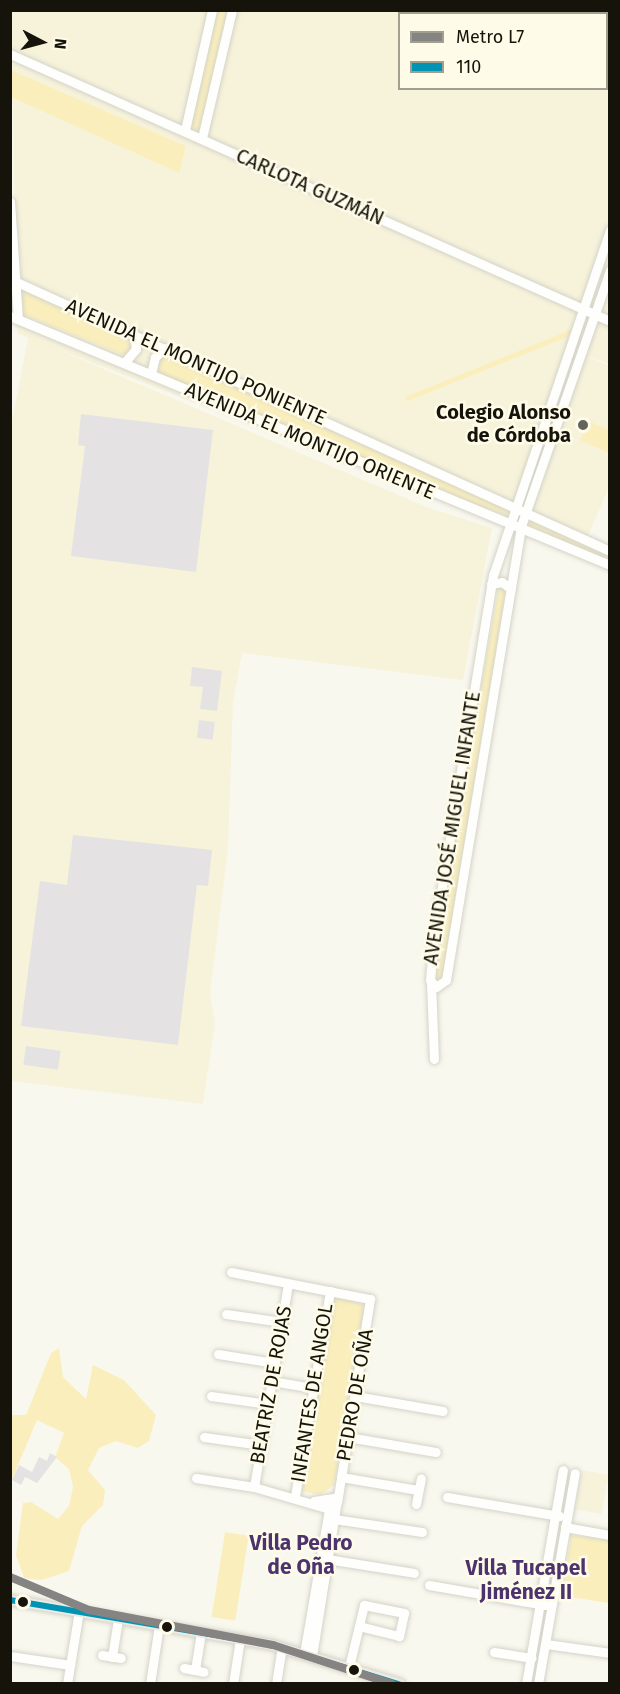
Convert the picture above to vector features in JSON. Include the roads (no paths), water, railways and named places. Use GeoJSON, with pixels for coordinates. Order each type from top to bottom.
{"type":"FeatureCollection","features":[{"type":"Feature","properties":{"kind":"main road"},"geometry":{"type":"LineString","coordinates":[[10,1600],[240,1639],[349,1667],[364,1678],[400,1683]]}},
{"type":"Feature","properties":{"kind":"street"},"geometry":{"type":"LineString","coordinates":[[185,130],[212,10]]}},
{"type":"Feature","properties":{"kind":"street"},"geometry":{"type":"LineString","coordinates":[[202,138],[232,10]]}},
{"type":"Feature","properties":{"kind":"street","name":"CARLOTA GUZMÁN"},"geometry":{"type":"LineString","coordinates":[[10,54],[185,130],[609,321]]}},
{"type":"Feature","properties":{"kind":"street"},"geometry":{"type":"LineString","coordinates":[[10,202],[14,317]]}},
{"type":"Feature","properties":{"kind":"street","name":"AVENIDA JOSÉ MIGUEL INFANTE"},"geometry":{"type":"LineString","coordinates":[[609,230],[508,520],[491,584],[430,982],[440,988],[446,980],[521,526],[609,270]]}},
{"type":"Feature","properties":{"kind":"street","name":"AVENIDA EL MONTIJO PONIENTE"},"geometry":{"type":"LineString","coordinates":[[14,281],[165,348],[512,509],[609,551]]}},
{"type":"Feature","properties":{"kind":"street","name":"AVENIDA EL MONTIJO ORIENTE"},"geometry":{"type":"LineString","coordinates":[[14,317],[125,362],[412,486],[508,520],[609,565]]}},
{"type":"Feature","properties":{"kind":"street"},"geometry":{"type":"LineString","coordinates":[[125,362],[136,349],[134,334]]}},
{"type":"Feature","properties":{"kind":"street"},"geometry":{"type":"LineString","coordinates":[[151,374],[155,357],[165,348]]}},
{"type":"Feature","properties":{"kind":"street"},"geometry":{"type":"LineString","coordinates":[[491,584],[502,582],[511,589]]}},
{"type":"Feature","properties":{"kind":"street"},"geometry":{"type":"LineString","coordinates":[[430,982],[434,1059]]}},
{"type":"Feature","properties":{"kind":"street"},"geometry":{"type":"LineString","coordinates":[[231,1272],[330,1291]]}},
{"type":"Feature","properties":{"kind":"street","name":"BEATRIZ DE ROJAS"},"geometry":{"type":"LineString","coordinates":[[254,1487],[288,1284]]}},
{"type":"Feature","properties":{"kind":"street","name":"PEDRO DE OÑA"},"geometry":{"type":"LineString","coordinates":[[308,1655],[332,1502],[341,1477],[370,1299],[330,1291]]}},
{"type":"Feature","properties":{"kind":"street","name":"INFANTES DE ANGOL"},"geometry":{"type":"LineString","coordinates":[[295,1496],[330,1291]]}},
{"type":"Feature","properties":{"kind":"street"},"geometry":{"type":"LineString","coordinates":[[226,1314],[282,1322]]}},
{"type":"Feature","properties":{"kind":"street"},"geometry":{"type":"LineString","coordinates":[[218,1354],[275,1363]]}},
{"type":"Feature","properties":{"kind":"street"},"geometry":{"type":"LineString","coordinates":[[272,1382],[313,1388]]}},
{"type":"Feature","properties":{"kind":"street"},"geometry":{"type":"LineString","coordinates":[[211,1396],[268,1404]]}},
{"type":"Feature","properties":{"kind":"street"},"geometry":{"type":"LineString","coordinates":[[355,1396],[443,1411]]}},
{"type":"Feature","properties":{"kind":"street"},"geometry":{"type":"LineString","coordinates":[[204,1437],[261,1445]]}},
{"type":"Feature","properties":{"kind":"street"},"geometry":{"type":"LineString","coordinates":[[348,1437],[436,1452]]}},
{"type":"Feature","properties":{"kind":"street"},"geometry":{"type":"LineString","coordinates":[[526,1683],[563,1470]]}},
{"type":"Feature","properties":{"kind":"street"},"geometry":{"type":"LineString","coordinates":[[538,1683],[575,1473]]}},
{"type":"Feature","properties":{"kind":"street"},"geometry":{"type":"LineString","coordinates":[[341,1477],[418,1490]]}},
{"type":"Feature","properties":{"kind":"street"},"geometry":{"type":"LineString","coordinates":[[196,1478],[254,1487],[314,1501],[332,1502]]}},
{"type":"Feature","properties":{"kind":"street"},"geometry":{"type":"LineString","coordinates":[[416,1504],[420,1478]]}},
{"type":"Feature","properties":{"kind":"street"},"geometry":{"type":"LineString","coordinates":[[447,1497],[555,1515],[566,1522],[609,1534]]}},
{"type":"Feature","properties":{"kind":"street","name":"PEDRO DE OÑA"},"geometry":{"type":"LineString","coordinates":[[308,1655],[334,1519],[332,1502]]}},
{"type":"Feature","properties":{"kind":"street"},"geometry":{"type":"LineString","coordinates":[[334,1519],[422,1532]]}},
{"type":"Feature","properties":{"kind":"street"},"geometry":{"type":"LineString","coordinates":[[327,1559],[414,1573]]}},
{"type":"Feature","properties":{"kind":"street"},"geometry":{"type":"LineString","coordinates":[[429,1585],[552,1606]]}},
{"type":"Feature","properties":{"kind":"street"},"geometry":{"type":"LineString","coordinates":[[349,1667],[359,1626],[366,1604],[404,1613],[399,1636],[359,1626]]}},
{"type":"Feature","properties":{"kind":"street"},"geometry":{"type":"LineString","coordinates":[[67,1683],[79,1611]]}},
{"type":"Feature","properties":{"kind":"street"},"geometry":{"type":"LineString","coordinates":[[112,1657],[118,1618]]}},
{"type":"Feature","properties":{"kind":"street"},"geometry":{"type":"LineString","coordinates":[[150,1683],[159,1624]]}},
{"type":"Feature","properties":{"kind":"street"},"geometry":{"type":"LineString","coordinates":[[184,1668],[200,1671],[201,1632]]}},
{"type":"Feature","properties":{"kind":"street"},"geometry":{"type":"LineString","coordinates":[[233,1683],[240,1639]]}},
{"type":"Feature","properties":{"kind":"street"},"geometry":{"type":"LineString","coordinates":[[546,1644],[609,1653]]}},
{"type":"Feature","properties":{"kind":"street"},"geometry":{"type":"LineString","coordinates":[[276,1683],[282,1648]]}},
{"type":"Feature","properties":{"kind":"street"},"geometry":{"type":"LineString","coordinates":[[494,1652],[532,1658]]}},
{"type":"Feature","properties":{"kind":"street"},"geometry":{"type":"LineString","coordinates":[[10,1656],[70,1665]]}},
{"type":"Feature","properties":{"kind":"metro line","name":"L7"},"geometry":{"type":"LineString","coordinates":[[10,1577],[89,1610],[273,1645],[392,1684]]}},
{"type":"Feature","properties":{"kind":"place","name":"Colegio Alonso de Córdoba"},"geometry":{"type":"Point","coordinates":[583,425]}},
{"type":"Feature","properties":{"kind":"district","name":"Villa Pedro de Oña"},"geometry":{"type":"Point","coordinates":[301,1555]}},
{"type":"Feature","properties":{"kind":"district","name":"Villa Tucapel Jiménez II"},"geometry":{"type":"Point","coordinates":[526,1580]}}]}
